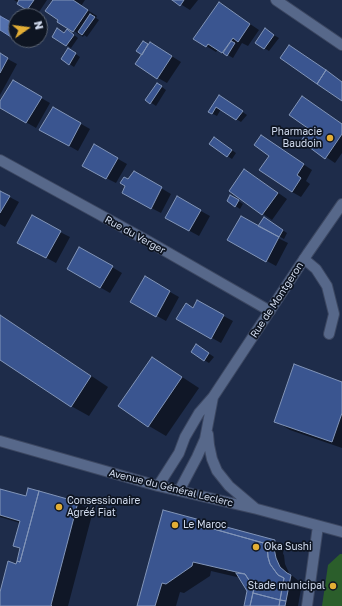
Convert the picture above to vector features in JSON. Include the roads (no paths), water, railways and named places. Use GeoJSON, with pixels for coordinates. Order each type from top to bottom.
{"type":"FeatureCollection","features":[{"type":"Feature","properties":{"kind":"street"},"geometry":{"type":"LineString","coordinates":[[276,0],[342,45]]}},
{"type":"Feature","properties":{"kind":"street","name":"Rue du Verger"},"geometry":{"type":"LineString","coordinates":[[0,160],[146,240],[270,311]]}},
{"type":"Feature","properties":{"kind":"street","name":"Rue de Montgeron"},"geometry":{"type":"LineString","coordinates":[[158,486],[179,453],[185,438],[199,413],[213,397],[342,204]]}},
{"type":"Feature","properties":{"kind":"street"},"geometry":{"type":"LineString","coordinates":[[304,259],[316,270],[327,286],[334,314],[329,334]]}},
{"type":"Feature","properties":{"kind":"street","name":"Rue de Montgeron"},"geometry":{"type":"LineString","coordinates":[[179,491],[205,440],[213,397]]}},
{"type":"Feature","properties":{"kind":"street","name":"Rue de Montgeron"},"geometry":{"type":"LineString","coordinates":[[207,428],[212,459],[218,471],[229,486],[257,510]]}},
{"type":"Feature","properties":{"kind":"street","name":"Avenue du Général Leclerc"},"geometry":{"type":"LineString","coordinates":[[0,441],[158,486],[342,532]]}},
{"type":"Feature","properties":{"kind":"street"},"geometry":{"type":"LineString","coordinates":[[307,606],[318,526]]}},
{"type":"Feature","properties":{"kind":"water"},"geometry":{"type":"Polygon","coordinates":[[[0,16],[8,20],[8,35],[0,30],[0,16]]]}},
{"type":"Feature","properties":{"kind":"place","name":"Pharmacie Baudoin"},"geometry":{"type":"Point","coordinates":[330,138]}},
{"type":"Feature","properties":{"kind":"place","name":"Consessionaire Agréé Fiat"},"geometry":{"type":"Point","coordinates":[59,507]}},
{"type":"Feature","properties":{"kind":"place","name":"Le Maroc"},"geometry":{"type":"Point","coordinates":[175,525]}},
{"type":"Feature","properties":{"kind":"place","name":"Oka Sushi"},"geometry":{"type":"Point","coordinates":[256,547]}},
{"type":"Feature","properties":{"kind":"place","name":"Stade municipal"},"geometry":{"type":"Point","coordinates":[333,586]}}]}
